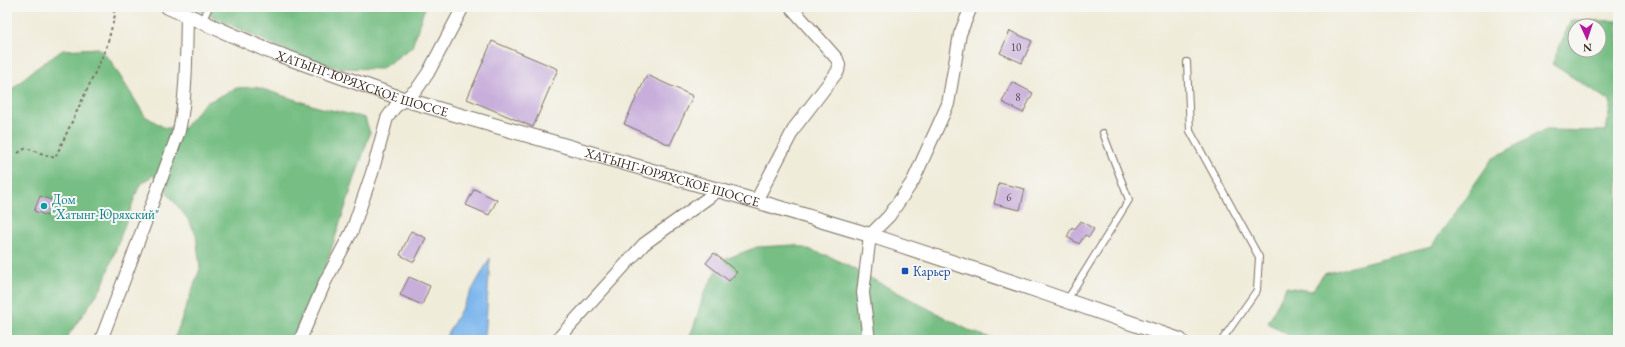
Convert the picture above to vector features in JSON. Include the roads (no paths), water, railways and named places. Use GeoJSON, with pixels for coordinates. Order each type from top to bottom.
{"type":"FeatureCollection","features":[{"type":"Feature","properties":{"kind":"street","name":"ХАТЫНГ-ЮРЯХСКОЕ ШОССЕ"},"geometry":{"type":"LineString","coordinates":[[168,7],[269,51],[403,99],[870,235],[1067,300],[1180,340]]}},
{"type":"Feature","properties":{"kind":"street"},"geometry":{"type":"LineString","coordinates":[[300,340],[325,282],[352,231],[372,173],[387,118],[403,99],[417,89],[428,73],[463,7]]}},
{"type":"Feature","properties":{"kind":"street"},"geometry":{"type":"LineString","coordinates":[[756,201],[795,127],[838,71],[839,65],[836,59],[791,7]]}},
{"type":"Feature","properties":{"kind":"street"},"geometry":{"type":"LineString","coordinates":[[869,340],[863,293],[870,235],[889,216],[913,181],[948,104],[960,34],[971,7]]}},
{"type":"Feature","properties":{"kind":"street"},"geometry":{"type":"LineString","coordinates":[[100,340],[123,284],[178,130],[183,108],[185,85],[187,16]]}},
{"type":"Feature","properties":{"kind":"street"},"geometry":{"type":"LineString","coordinates":[[557,340],[644,244],[719,190]]}},
{"type":"Feature","properties":{"kind":"lane"},"geometry":{"type":"LineString","coordinates":[[202,22],[209,7]]}},
{"type":"Feature","properties":{"kind":"lane"},"geometry":{"type":"LineString","coordinates":[[1187,62],[1190,131],[1259,257],[1257,290],[1222,340]]}},
{"type":"Feature","properties":{"kind":"lane"},"geometry":{"type":"LineString","coordinates":[[1067,300],[1129,200],[1103,133]]}},
{"type":"Feature","properties":{"kind":"water"},"geometry":{"type":"Polygon","coordinates":[[[490,258],[485,340],[444,340],[490,258]]]}},
{"type":"Feature","properties":{"kind":"place","name":"Дом \"Хатынг-Юряхский\""},"geometry":{"type":"Point","coordinates":[44,206]}},
{"type":"Feature","properties":{"kind":"place","name":"Карьер"},"geometry":{"type":"Point","coordinates":[905,271]}}]}
